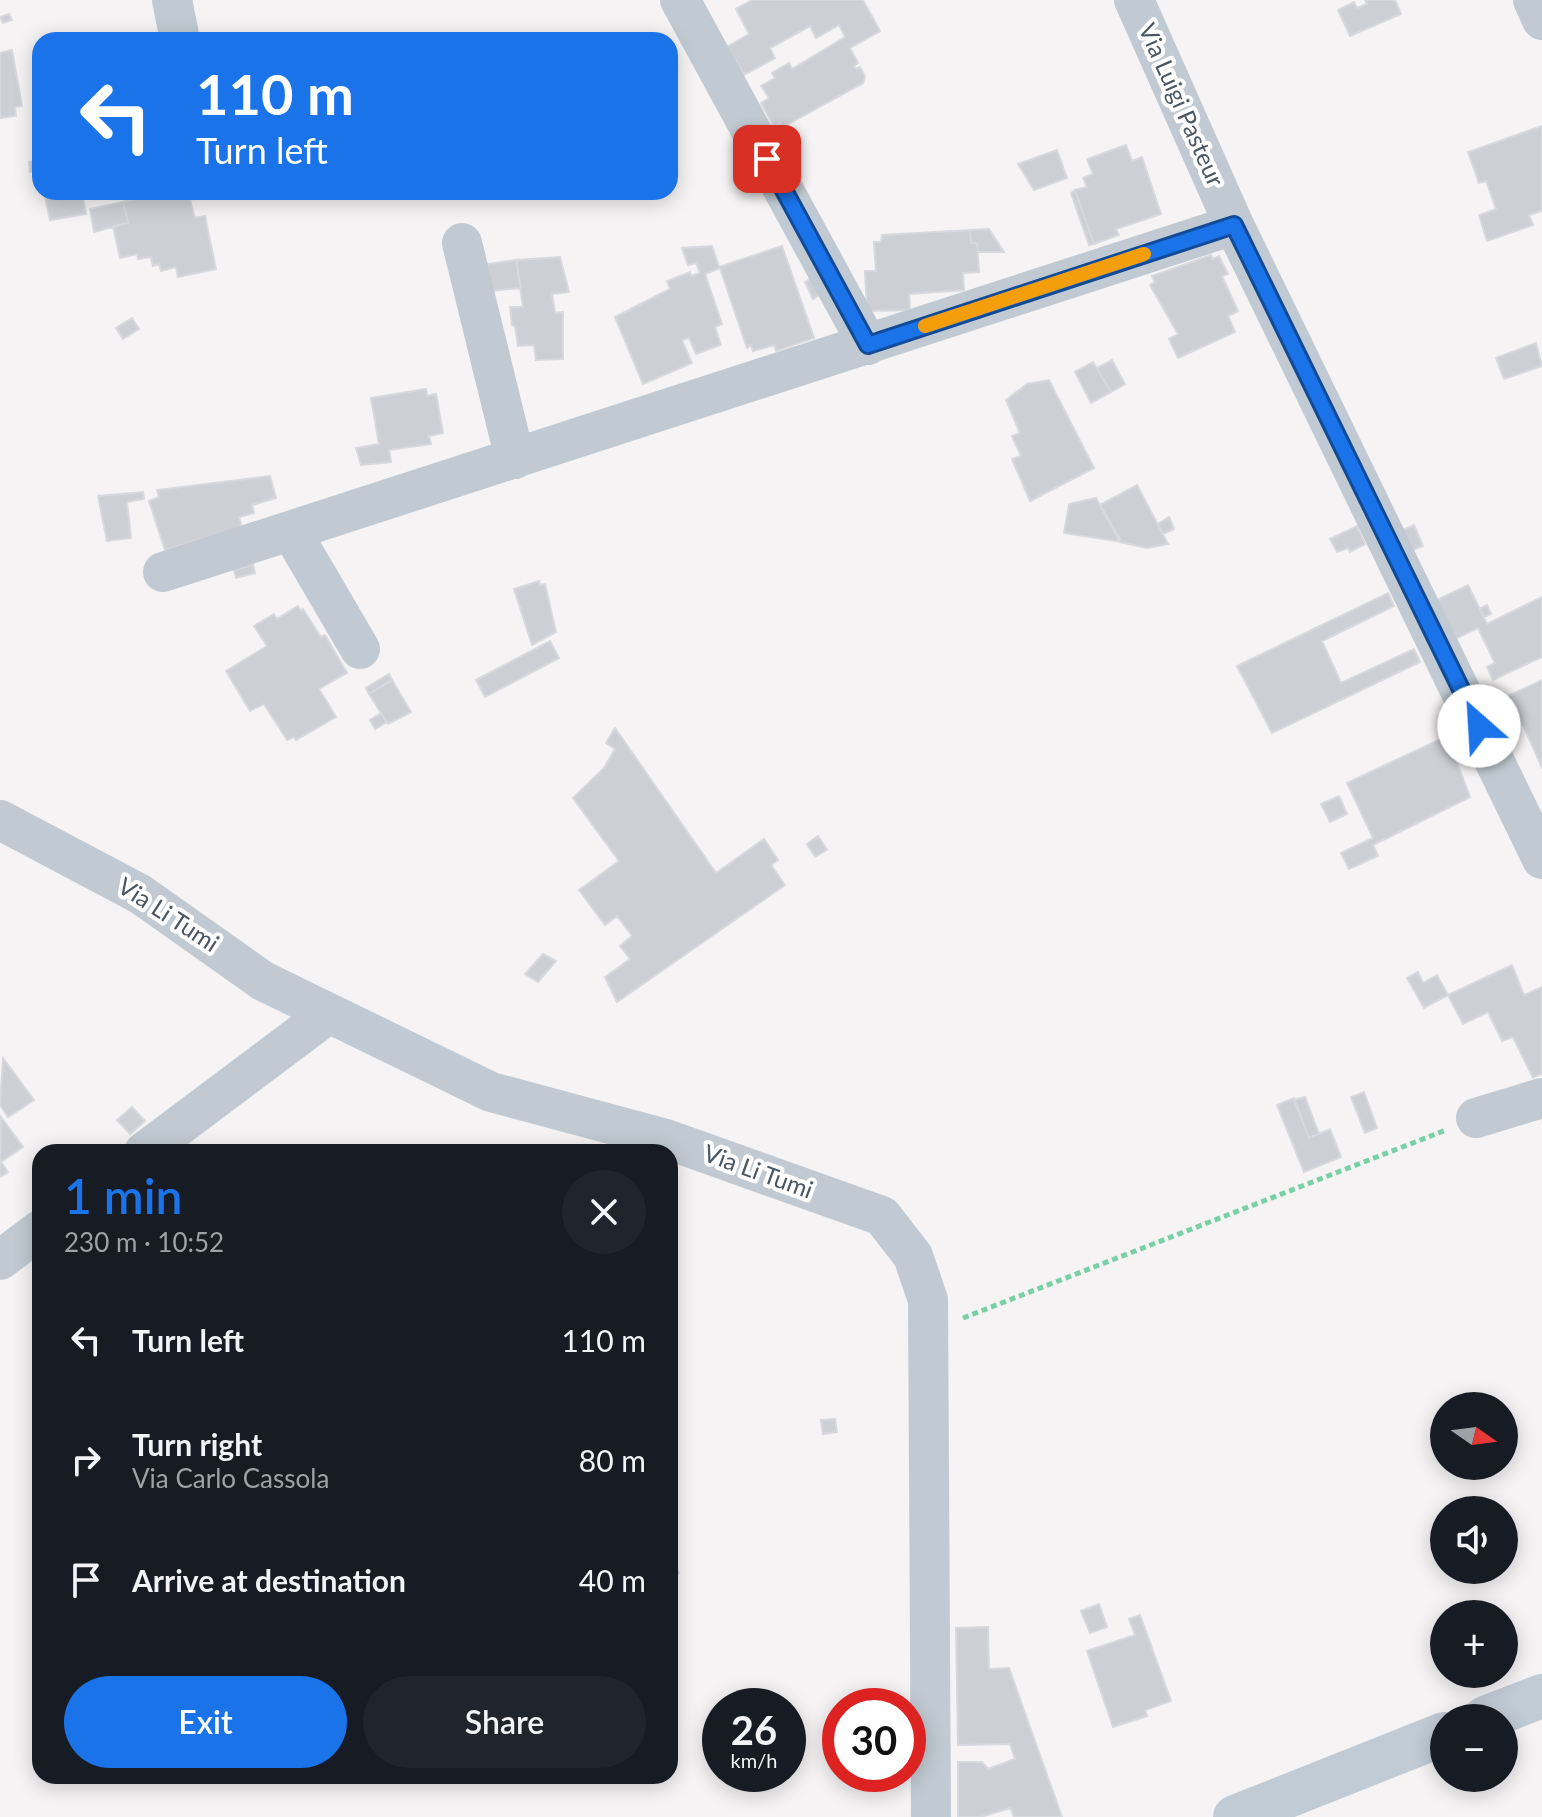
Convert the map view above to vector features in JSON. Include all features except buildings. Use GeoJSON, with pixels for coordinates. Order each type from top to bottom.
{"type":"FeatureCollection","features":[{"type":"Feature","properties":{"kind":"main road"},"geometry":{"type":"LineString","coordinates":[[1518,1705],[1542,1696]]}},
{"type":"Feature","properties":{"kind":"main road"},"geometry":{"type":"LineString","coordinates":[[1257,1813],[1430,1740]]}},
{"type":"Feature","properties":{"kind":"street"},"geometry":{"type":"LineString","coordinates":[[172,0],[178,32]]}},
{"type":"Feature","properties":{"kind":"street"},"geometry":{"type":"LineString","coordinates":[[680,0],[868,345]]}},
{"type":"Feature","properties":{"kind":"street","name":"Via Luigi Pasteur"},"geometry":{"type":"LineString","coordinates":[[1134,0],[1234,225],[1539,843]]}},
{"type":"Feature","properties":{"kind":"street"},"geometry":{"type":"LineString","coordinates":[[1533,0],[1542,20]]}},
{"type":"Feature","properties":{"kind":"street"},"geometry":{"type":"LineString","coordinates":[[163,572],[1234,225]]}},
{"type":"Feature","properties":{"kind":"street"},"geometry":{"type":"LineString","coordinates":[[462,243],[515,459]]}},
{"type":"Feature","properties":{"kind":"street"},"geometry":{"type":"LineString","coordinates":[[291,531],[360,649]]}},
{"type":"Feature","properties":{"kind":"street","name":"Via Li Tumi"},"geometry":{"type":"LineString","coordinates":[[3,824],[140,894],[263,981],[491,1092],[666,1139],[882,1216],[913,1256],[928,1300],[931,1817]]}},
{"type":"Feature","properties":{"kind":"street"},"geometry":{"type":"LineString","coordinates":[[155,1144],[328,1014]]}},
{"type":"Feature","properties":{"kind":"street"},"geometry":{"type":"LineString","coordinates":[[1476,1118],[1542,1098]]}},
{"type":"Feature","properties":{"kind":"street"},"geometry":{"type":"LineString","coordinates":[[0,1260],[32,1236]]}},
{"type":"Feature","properties":{"kind":"path"},"geometry":{"type":"LineString","coordinates":[[928,1331],[1476,1118]]}},
{"type":"Feature","properties":{"kind":"slow traffic"},"geometry":{"type":"LineString","coordinates":[[925,326],[1144,254]]}},
{"type":"Feature","properties":{"kind":"route"},"geometry":{"type":"LineString","coordinates":[[767,159],[868,345],[1234,225],[1479,726]]}}]}
